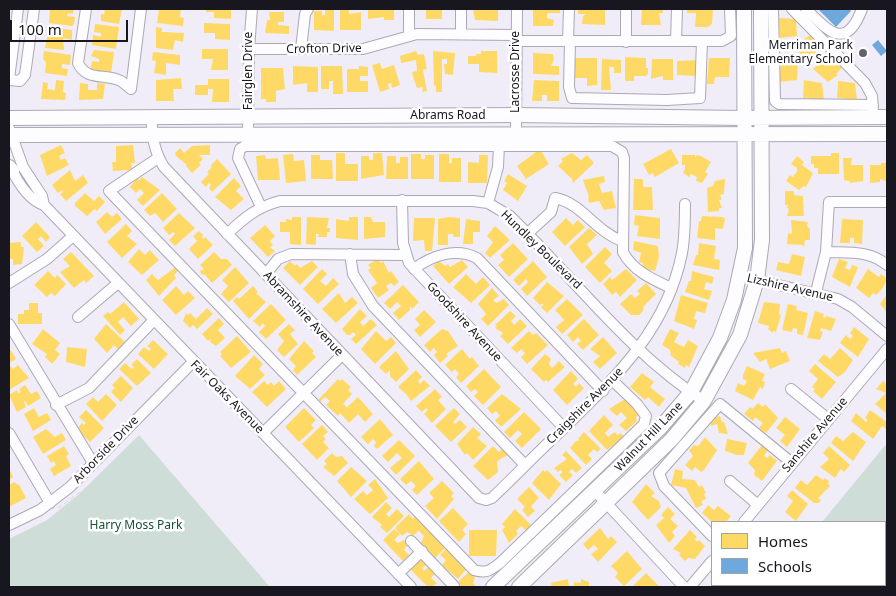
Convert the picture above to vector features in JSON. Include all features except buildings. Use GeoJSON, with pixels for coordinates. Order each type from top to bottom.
{"type":"FeatureCollection","features":[{"type":"Feature","properties":{"kind":"main road","name":"Walnut Hill Lane"},"geometry":{"type":"LineString","coordinates":[[493,587],[660,428],[690,392],[720,338],[740,276],[745,248],[744,9]]}},
{"type":"Feature","properties":{"kind":"main road","name":"Walnut Hill Lane"},"geometry":{"type":"LineString","coordinates":[[519,587],[607,504],[672,439],[704,401],[729,359],[740,335],[757,280],[762,240],[760,9]]}},
{"type":"Feature","properties":{"kind":"main road","name":"Abrams Road"},"geometry":{"type":"LineString","coordinates":[[9,118],[516,115],[761,118],[878,113]]}},
{"type":"Feature","properties":{"kind":"main road","name":"Abrams Road"},"geometry":{"type":"LineString","coordinates":[[10,133],[887,134]]}},
{"type":"Feature","properties":{"kind":"street"},"geometry":{"type":"LineString","coordinates":[[18,9],[9,79],[20,80],[25,75],[34,9]]}},
{"type":"Feature","properties":{"kind":"street"},"geometry":{"type":"LineString","coordinates":[[86,9],[78,63],[81,70],[86,75],[120,81],[131,89],[141,9]]}},
{"type":"Feature","properties":{"kind":"street","name":"Fairglen Drive"},"geometry":{"type":"LineString","coordinates":[[248,134],[248,50],[252,9]]}},
{"type":"Feature","properties":{"kind":"street"},"geometry":{"type":"LineString","coordinates":[[301,50],[308,9]]}},
{"type":"Feature","properties":{"kind":"street"},"geometry":{"type":"LineString","coordinates":[[409,9],[409,35]]}},
{"type":"Feature","properties":{"kind":"street"},"geometry":{"type":"LineString","coordinates":[[461,9],[461,34]]}},
{"type":"Feature","properties":{"kind":"street","name":"Lacrosse Drive"},"geometry":{"type":"LineString","coordinates":[[516,135],[517,9]]}},
{"type":"Feature","properties":{"kind":"street"},"geometry":{"type":"LineString","coordinates":[[569,9],[569,87],[570,94],[575,99],[676,100],[700,98],[702,41]]}},
{"type":"Feature","properties":{"kind":"street"},"geometry":{"type":"LineString","coordinates":[[626,9],[626,42]]}},
{"type":"Feature","properties":{"kind":"street"},"geometry":{"type":"LineString","coordinates":[[676,41],[677,9]]}},
{"type":"Feature","properties":{"kind":"street","name":"Crofton Drive"},"geometry":{"type":"LineString","coordinates":[[248,50],[363,49],[409,35],[461,34],[569,41],[722,41],[730,36],[730,9]]}},
{"type":"Feature","properties":{"kind":"street"},"geometry":{"type":"LineString","coordinates":[[773,9],[775,101],[779,104],[878,113],[865,83],[792,9]]}},
{"type":"Feature","properties":{"kind":"street"},"geometry":{"type":"LineString","coordinates":[[806,9],[827,30],[838,34],[844,33],[854,26],[862,9]]}},
{"type":"Feature","properties":{"kind":"street","name":"Abramshire Avenue"},"geometry":{"type":"LineString","coordinates":[[152,117],[151,134],[158,158],[168,173],[479,498]]}},
{"type":"Feature","properties":{"kind":"street","name":"Fair Oaks Avenue"},"geometry":{"type":"LineString","coordinates":[[10,133],[23,167],[42,196],[44,205]]}},
{"type":"Feature","properties":{"kind":"street"},"geometry":{"type":"LineString","coordinates":[[488,203],[498,167],[499,145]]}},
{"type":"Feature","properties":{"kind":"street"},"geometry":{"type":"LineString","coordinates":[[261,207],[238,158],[240,149],[245,146],[612,146],[622,152],[625,189],[622,241],[628,260],[642,273],[671,288]]}},
{"type":"Feature","properties":{"kind":"street"},"geometry":{"type":"LineString","coordinates":[[158,158],[108,191],[474,570],[481,572],[489,571],[500,563],[644,424],[646,416],[637,404],[613,381]]}},
{"type":"Feature","properties":{"kind":"street","name":"Fair Oaks Avenue"},"geometry":{"type":"LineString","coordinates":[[10,167],[36,202],[44,205],[411,587]]}},
{"type":"Feature","properties":{"kind":"street"},"geometry":{"type":"LineString","coordinates":[[528,233],[551,212],[555,198],[568,201],[604,233],[622,241]]}},
{"type":"Feature","properties":{"kind":"street","name":"Hundley Boulevard"},"geometry":{"type":"LineString","coordinates":[[227,234],[248,215],[261,207],[280,201],[402,200],[488,203],[510,216],[528,233],[639,349],[668,376],[704,401]]}},
{"type":"Feature","properties":{"kind":"street","name":"Goodshire Avenue"},"geometry":{"type":"LineString","coordinates":[[402,200],[405,255],[414,269],[564,428]]}},
{"type":"Feature","properties":{"kind":"street"},"geometry":{"type":"LineString","coordinates":[[816,292],[826,252],[829,202],[887,202]]}},
{"type":"Feature","properties":{"kind":"street","name":"Craigshire Avenue"},"geometry":{"type":"LineString","coordinates":[[479,498],[486,500],[492,498],[613,381],[639,349],[662,309],[682,254],[685,204]]}},
{"type":"Feature","properties":{"kind":"street"},"geometry":{"type":"LineString","coordinates":[[9,284],[47,259],[73,236]]}},
{"type":"Feature","properties":{"kind":"street"},"geometry":{"type":"LineString","coordinates":[[826,252],[872,255],[887,265]]}},
{"type":"Feature","properties":{"kind":"street"},"geometry":{"type":"LineString","coordinates":[[266,274],[278,259],[291,254],[405,255]]}},
{"type":"Feature","properties":{"kind":"street"},"geometry":{"type":"LineString","coordinates":[[350,254],[353,274],[373,306],[525,466]]}},
{"type":"Feature","properties":{"kind":"street"},"geometry":{"type":"LineString","coordinates":[[414,269],[438,255],[464,254],[477,258],[603,391]]}},
{"type":"Feature","properties":{"kind":"street","name":"Lizshire Avenue"},"geometry":{"type":"LineString","coordinates":[[740,276],[816,292],[838,299],[852,307],[887,336]]}},
{"type":"Feature","properties":{"kind":"street"},"geometry":{"type":"LineString","coordinates":[[78,317],[118,283]]}},
{"type":"Feature","properties":{"kind":"street"},"geometry":{"type":"LineString","coordinates":[[56,405],[89,388],[154,321]]}},
{"type":"Feature","properties":{"kind":"street"},"geometry":{"type":"LineString","coordinates":[[9,324],[93,464]]}},
{"type":"Feature","properties":{"kind":"street","name":"Sanshire Avenue"},"geometry":{"type":"LineString","coordinates":[[745,521],[887,349]]}},
{"type":"Feature","properties":{"kind":"street"},"geometry":{"type":"LineString","coordinates":[[263,433],[342,355]]}},
{"type":"Feature","properties":{"kind":"street","name":"Arborside Drive"},"geometry":{"type":"LineString","coordinates":[[9,525],[52,507],[193,362]]}},
{"type":"Feature","properties":{"kind":"street"},"geometry":{"type":"LineString","coordinates":[[792,389],[828,419]]}},
{"type":"Feature","properties":{"kind":"street"},"geometry":{"type":"LineString","coordinates":[[711,535],[664,486],[659,473],[720,404],[792,463]]}},
{"type":"Feature","properties":{"kind":"street"},"geometry":{"type":"LineString","coordinates":[[9,433],[52,507]]}},
{"type":"Feature","properties":{"kind":"street"},"geometry":{"type":"LineString","coordinates":[[730,481],[758,505]]}},
{"type":"Feature","properties":{"kind":"street"},"geometry":{"type":"LineString","coordinates":[[596,491],[684,587]]}},
{"type":"Feature","properties":{"kind":"street"},"geometry":{"type":"LineString","coordinates":[[412,541],[454,586]]}},
{"type":"Feature","properties":{"kind":"street"},"geometry":{"type":"LineString","coordinates":[[398,574],[422,552]]}},
{"type":"Feature","properties":{"kind":"street"},"geometry":{"type":"LineString","coordinates":[[690,587],[711,562]]}},
{"type":"Feature","properties":{"kind":"path"},"geometry":{"type":"LineString","coordinates":[[52,507],[79,493],[96,487],[121,486],[133,490],[150,502],[180,548],[218,587]]}},
{"type":"Feature","properties":{"kind":"green space","name":"Harry Moss Park"},"geometry":{"type":"Polygon","coordinates":[[[139,435],[270,587],[9,587],[9,539],[47,520],[78,495],[139,435]]]}},
{"type":"Feature","properties":{"kind":"green space"},"geometry":{"type":"Polygon","coordinates":[[[887,443],[887,587],[769,587],[886,586],[886,521],[823,521],[887,443]]]}},
{"type":"Feature","properties":{"kind":"place","name":"Merriman Park Elementary School"},"geometry":{"type":"Point","coordinates":[863,53]}}]}
